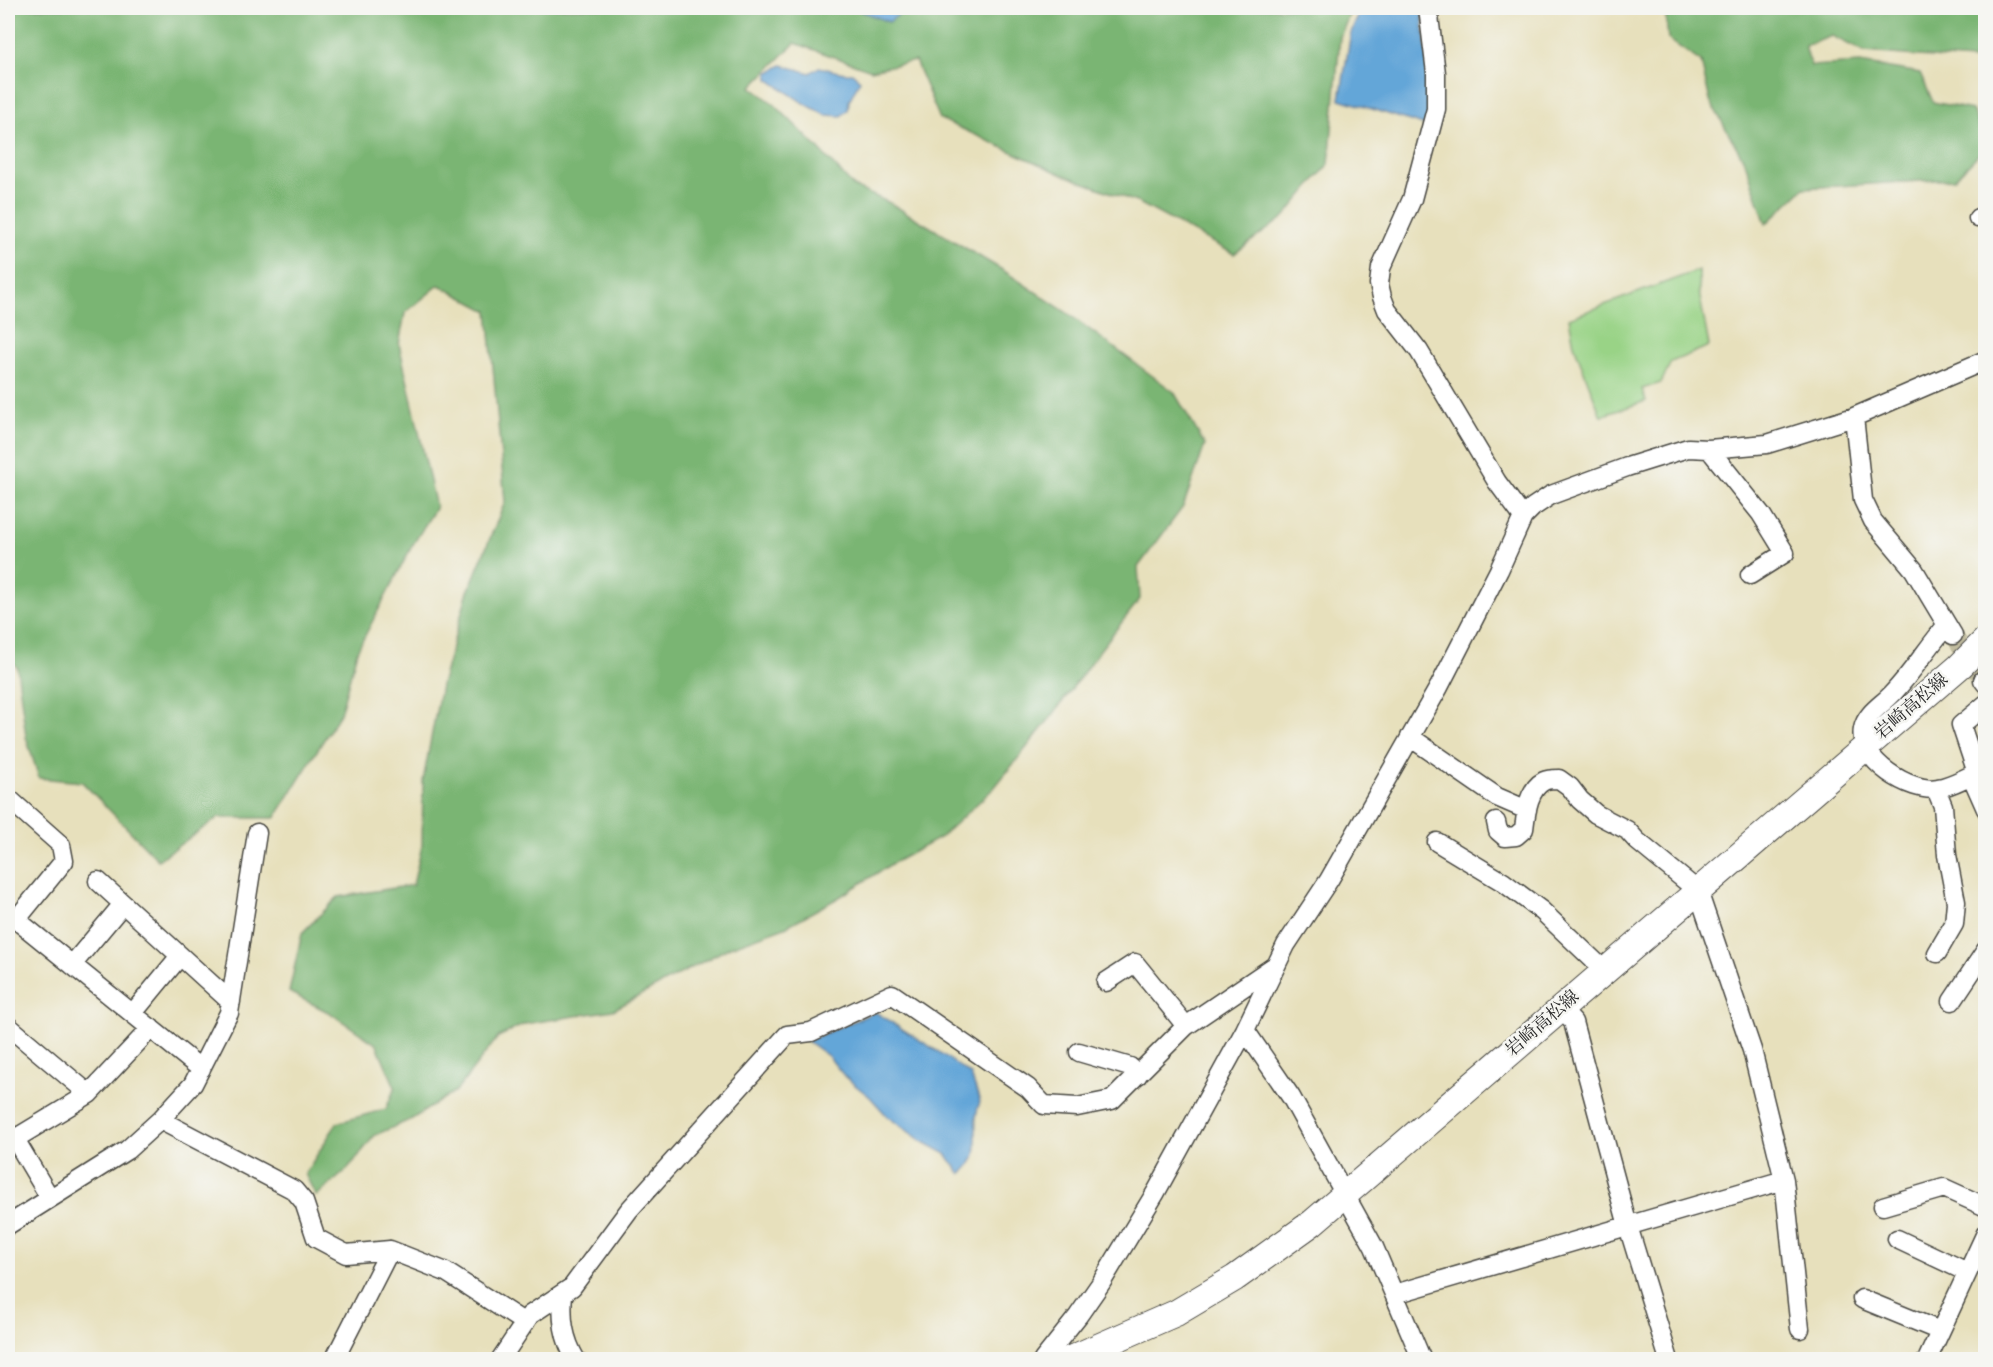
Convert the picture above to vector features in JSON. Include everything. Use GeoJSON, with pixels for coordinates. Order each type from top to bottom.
{"type":"FeatureCollection","features":[{"type":"Feature","properties":{"kind":"main road","name":"岩崎高松線"},"geometry":{"type":"LineString","coordinates":[[1068,1359],[1176,1313],[1235,1278],[1312,1223],[1960,666],[1986,640]]}},
{"type":"Feature","properties":{"kind":"street"},"geometry":{"type":"LineString","coordinates":[[1428,8],[1436,73],[1436,110],[1412,199],[1382,268],[1379,284],[1387,310],[1419,351],[1497,482],[1523,517]]}},
{"type":"Feature","properties":{"kind":"street"},"geometry":{"type":"LineString","coordinates":[[1043,1359],[1078,1316],[1161,1182],[1245,1029],[1286,945],[1329,880],[1450,666],[1523,517],[1551,495],[1607,474],[1688,448],[1709,449],[1767,444],[1854,417],[1986,360]]}},
{"type":"Feature","properties":{"kind":"street"},"geometry":{"type":"LineString","coordinates":[[1854,417],[1863,500],[1873,521],[1914,570],[1951,631],[1927,648],[1893,694],[1868,716],[1862,730],[1865,748],[1880,765],[1901,782],[1936,789],[1977,773],[1961,725],[1986,704]]}},
{"type":"Feature","properties":{"kind":"street"},"geometry":{"type":"LineString","coordinates":[[1709,449],[1761,514],[1785,553],[1750,575]]}},
{"type":"Feature","properties":{"kind":"street"},"geometry":{"type":"LineString","coordinates":[[1410,736],[1497,797],[1527,810]]}},
{"type":"Feature","properties":{"kind":"street"},"geometry":{"type":"LineString","coordinates":[[1971,776],[1986,809]]}},
{"type":"Feature","properties":{"kind":"street"},"geometry":{"type":"LineString","coordinates":[[1496,822],[1498,831],[1505,837],[1515,836],[1524,829],[1527,810],[1534,790],[1545,780],[1559,778],[1596,814],[1627,830],[1637,841],[1698,891],[1752,1050],[1784,1180],[1800,1329]]}},
{"type":"Feature","properties":{"kind":"street"},"geometry":{"type":"LineString","coordinates":[[1936,789],[1943,806],[1947,855],[1956,902],[1954,924],[1937,953]]}},
{"type":"Feature","properties":{"kind":"street"},"geometry":{"type":"LineString","coordinates":[[8,798],[61,844],[64,861],[12,916],[201,1069]]}},
{"type":"Feature","properties":{"kind":"street"},"geometry":{"type":"LineString","coordinates":[[8,1225],[127,1150],[160,1120],[193,1084],[229,1013],[257,833]]}},
{"type":"Feature","properties":{"kind":"street"},"geometry":{"type":"LineString","coordinates":[[1437,842],[1503,882],[1542,911],[1605,971]]}},
{"type":"Feature","properties":{"kind":"street"},"geometry":{"type":"LineString","coordinates":[[98,881],[231,1002]]}},
{"type":"Feature","properties":{"kind":"street"},"geometry":{"type":"LineString","coordinates":[[72,965],[123,904]]}},
{"type":"Feature","properties":{"kind":"street"},"geometry":{"type":"LineString","coordinates":[[1952,1001],[1986,950]]}},
{"type":"Feature","properties":{"kind":"street"},"geometry":{"type":"LineString","coordinates":[[133,1013],[180,956]]}},
{"type":"Feature","properties":{"kind":"street"},"geometry":{"type":"LineString","coordinates":[[1106,982],[1135,963],[1186,1026]]}},
{"type":"Feature","properties":{"kind":"street"},"geometry":{"type":"LineString","coordinates":[[500,1359],[530,1316],[572,1287],[628,1210],[787,1035],[811,1032],[891,994],[1028,1088],[1044,1105],[1077,1107],[1112,1100],[1186,1026],[1275,966]]}},
{"type":"Feature","properties":{"kind":"street"},"geometry":{"type":"LineString","coordinates":[[1561,1009],[1573,1022],[1628,1226],[1669,1359]]}},
{"type":"Feature","properties":{"kind":"street"},"geometry":{"type":"LineString","coordinates":[[8,1026],[89,1094]]}},
{"type":"Feature","properties":{"kind":"street"},"geometry":{"type":"LineString","coordinates":[[50,1198],[10,1138],[89,1094],[151,1028]]}},
{"type":"Feature","properties":{"kind":"street"},"geometry":{"type":"LineString","coordinates":[[1245,1029],[1291,1097],[1374,1247],[1422,1359]]}},
{"type":"Feature","properties":{"kind":"street"},"geometry":{"type":"LineString","coordinates":[[1079,1052],[1130,1067],[1138,1075]]}},
{"type":"Feature","properties":{"kind":"street"},"geometry":{"type":"LineString","coordinates":[[160,1120],[294,1190],[304,1202],[316,1238],[346,1254],[390,1250],[446,1272],[525,1323]]}},
{"type":"Feature","properties":{"kind":"street"},"geometry":{"type":"LineString","coordinates":[[1395,1294],[1784,1180]]}},
{"type":"Feature","properties":{"kind":"street"},"geometry":{"type":"LineString","coordinates":[[1883,1206],[1944,1188],[1986,1207]]}},
{"type":"Feature","properties":{"kind":"street"},"geometry":{"type":"LineString","coordinates":[[1927,1359],[1986,1233]]}},
{"type":"Feature","properties":{"kind":"street"},"geometry":{"type":"LineString","coordinates":[[1897,1239],[1967,1272]]}},
{"type":"Feature","properties":{"kind":"street"},"geometry":{"type":"LineString","coordinates":[[334,1359],[390,1250]]}},
{"type":"Feature","properties":{"kind":"street"},"geometry":{"type":"LineString","coordinates":[[563,1293],[561,1320],[570,1351],[576,1359]]}},
{"type":"Feature","properties":{"kind":"street"},"geometry":{"type":"LineString","coordinates":[[1862,1299],[1940,1331]]}},
{"type":"Feature","properties":{"kind":"green space"},"geometry":{"type":"Polygon","coordinates":[[[8,8],[853,8],[889,22],[907,8],[1352,8],[1340,37],[1329,164],[1284,217],[1234,254],[1139,203],[1061,174],[940,119],[915,61],[871,70],[795,43],[751,87],[774,104],[854,187],[890,203],[1004,271],[1066,312],[1174,392],[1205,445],[1183,507],[1138,567],[1140,599],[1052,716],[994,788],[941,837],[785,927],[730,947],[613,1010],[525,1024],[498,1037],[457,1090],[412,1119],[375,1135],[348,1169],[316,1196],[305,1174],[337,1123],[386,1109],[395,1087],[377,1045],[330,1013],[289,992],[302,933],[338,897],[413,885],[422,846],[423,781],[441,685],[467,594],[505,502],[488,311],[439,285],[405,313],[399,344],[436,507],[412,546],[357,651],[340,714],[275,818],[218,818],[158,860],[82,782],[39,778],[26,737],[17,667],[8,658],[8,8]]]}},
{"type":"Feature","properties":{"kind":"green space"},"geometry":{"type":"Polygon","coordinates":[[[1665,8],[1985,8],[1985,61],[1864,52],[1832,36],[1805,46],[1811,66],[1860,63],[1920,73],[1933,102],[1972,110],[1985,139],[1985,148],[1954,179],[1804,188],[1766,224],[1745,162],[1710,101],[1701,62],[1668,39],[1665,8]]]}},
{"type":"Feature","properties":{"kind":"green space"},"geometry":{"type":"Polygon","coordinates":[[[1699,270],[1699,292],[1709,346],[1671,362],[1661,383],[1642,389],[1646,401],[1601,416],[1574,345],[1569,318],[1699,270]]]}},
{"type":"Feature","properties":{"kind":"water"},"geometry":{"type":"Polygon","coordinates":[[[853,8],[907,8],[889,22],[853,8]]]}},
{"type":"Feature","properties":{"kind":"water"},"geometry":{"type":"Polygon","coordinates":[[[1362,8],[1422,8],[1431,102],[1426,126],[1340,99],[1351,32],[1362,8]]]}},
{"type":"Feature","properties":{"kind":"water"},"geometry":{"type":"Polygon","coordinates":[[[782,65],[810,73],[819,67],[852,73],[860,80],[849,101],[848,110],[841,116],[825,115],[768,79],[768,73],[782,65]]]}},
{"type":"Feature","properties":{"kind":"water"},"geometry":{"type":"Polygon","coordinates":[[[875,1012],[971,1075],[980,1102],[976,1121],[976,1149],[974,1158],[961,1174],[946,1154],[922,1141],[888,1117],[870,1097],[845,1077],[828,1056],[807,1041],[875,1012]]]}},
{"type":"Feature","properties":{"kind":"tunnel"},"geometry":{"type":"LineString","coordinates":[[1954,636],[1983,680]]}}]}
